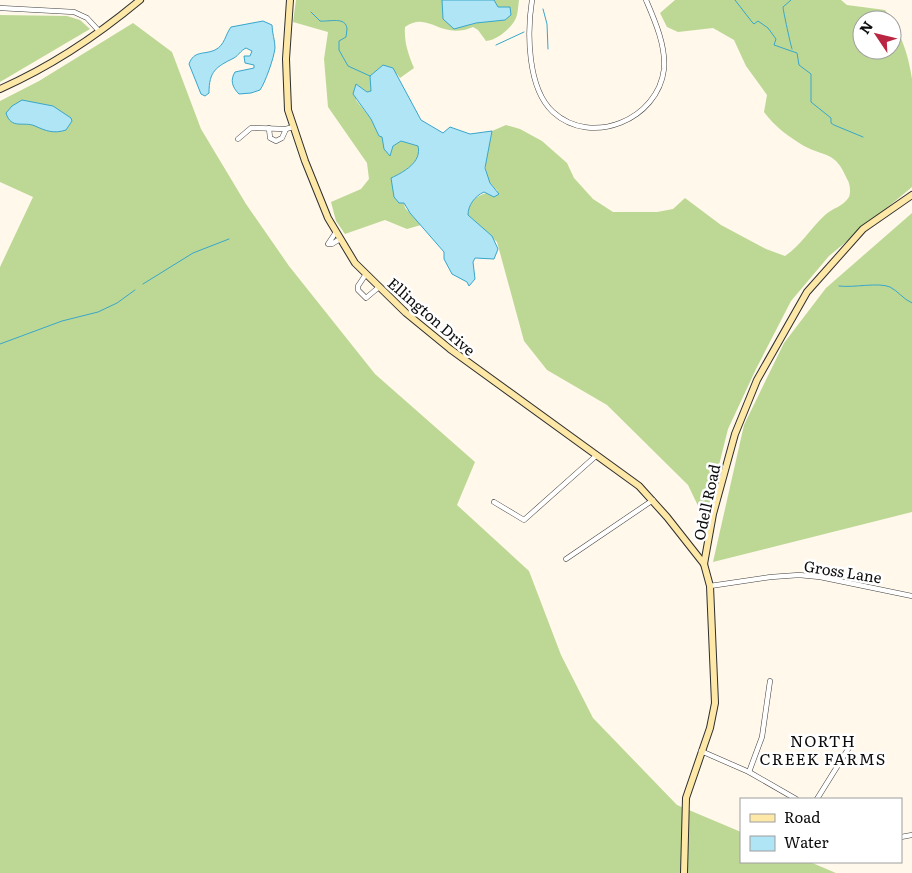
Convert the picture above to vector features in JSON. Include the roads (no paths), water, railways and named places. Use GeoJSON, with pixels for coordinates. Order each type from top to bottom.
{"type":"FeatureCollection","features":[{"type":"Feature","properties":{"kind":"street"},"geometry":{"type":"LineString","coordinates":[[0,89],[28,75],[99,31],[140,0]]}},
{"type":"Feature","properties":{"kind":"street","name":"Ellington Drive"},"geometry":{"type":"LineString","coordinates":[[290,0],[286,89],[289,128],[336,232],[355,262],[406,313],[473,367],[639,486],[653,500],[704,564]]}},
{"type":"Feature","properties":{"kind":"street"},"geometry":{"type":"LineString","coordinates":[[532,0],[529,49],[540,92],[552,111],[564,120],[576,126],[594,128],[615,125],[639,113],[660,82],[664,65],[662,47],[646,0]]}},
{"type":"Feature","properties":{"kind":"street"},"geometry":{"type":"LineString","coordinates":[[0,8],[74,12],[83,15],[99,31]]}},
{"type":"Feature","properties":{"kind":"street"},"geometry":{"type":"LineString","coordinates":[[238,139],[251,128],[289,128]]}},
{"type":"Feature","properties":{"kind":"street"},"geometry":{"type":"LineString","coordinates":[[269,128],[270,138],[276,141],[282,138],[289,128]]}},
{"type":"Feature","properties":{"kind":"street","name":"Odell Road"},"geometry":{"type":"LineString","coordinates":[[684,873],[686,798],[710,728],[715,703],[710,586],[704,564],[713,514],[735,434],[750,395],[791,318],[815,281],[863,228],[912,196]]}},
{"type":"Feature","properties":{"kind":"street"},"geometry":{"type":"LineString","coordinates":[[336,232],[328,244],[332,244],[340,239]]}},
{"type":"Feature","properties":{"kind":"street"},"geometry":{"type":"LineString","coordinates":[[366,274],[358,286],[360,293],[366,298],[379,287]]}},
{"type":"Feature","properties":{"kind":"street"},"geometry":{"type":"LineString","coordinates":[[494,502],[524,520],[597,455]]}},
{"type":"Feature","properties":{"kind":"street"},"geometry":{"type":"LineString","coordinates":[[566,560],[653,500]]}},
{"type":"Feature","properties":{"kind":"street","name":"Gross Lane"},"geometry":{"type":"LineString","coordinates":[[710,586],[798,575],[820,577],[912,596]]}},
{"type":"Feature","properties":{"kind":"street"},"geometry":{"type":"LineString","coordinates":[[749,772],[762,737],[770,681]]}},
{"type":"Feature","properties":{"kind":"street"},"geometry":{"type":"LineString","coordinates":[[818,798],[850,746]]}},
{"type":"Feature","properties":{"kind":"street"},"geometry":{"type":"LineString","coordinates":[[701,751],[749,772],[794,798]]}},
{"type":"Feature","properties":{"kind":"water"},"geometry":{"type":"Polygon","coordinates":[[[442,0],[494,0],[498,7],[510,7],[511,15],[505,20],[476,23],[454,29],[443,19],[442,0]]]}},
{"type":"Feature","properties":{"kind":"water"},"geometry":{"type":"Polygon","coordinates":[[[263,21],[272,25],[275,48],[269,70],[260,90],[239,94],[233,86],[232,81],[235,72],[254,68],[254,65],[245,63],[244,56],[250,56],[252,51],[246,48],[236,57],[218,67],[210,80],[209,93],[205,96],[201,94],[189,64],[191,60],[197,55],[218,48],[223,43],[231,27],[263,21]]]}},
{"type":"Feature","properties":{"kind":"water"},"geometry":{"type":"Polygon","coordinates":[[[383,65],[393,68],[421,120],[443,133],[450,127],[470,134],[492,131],[485,168],[490,183],[499,194],[494,197],[484,192],[475,198],[468,211],[468,215],[492,236],[498,249],[494,259],[475,258],[473,262],[475,279],[469,286],[467,282],[452,274],[444,259],[444,252],[410,213],[404,203],[399,203],[394,197],[391,178],[415,162],[419,152],[418,146],[401,141],[393,146],[390,156],[384,149],[382,137],[379,136],[371,119],[353,94],[356,84],[367,92],[371,91],[370,76],[383,65]]]}},
{"type":"Feature","properties":{"kind":"water"},"geometry":{"type":"Polygon","coordinates":[[[22,100],[53,106],[71,118],[72,121],[66,130],[58,132],[46,131],[31,125],[11,122],[6,113],[12,106],[22,100]]]}},
{"type":"Feature","properties":{"kind":"waterway"},"geometry":{"type":"LineString","coordinates":[[735,0],[754,24],[758,21],[768,28],[776,39],[774,45],[797,53],[799,65],[811,74],[811,102],[831,118],[831,123],[863,137]]}},
{"type":"Feature","properties":{"kind":"waterway"},"geometry":{"type":"LineString","coordinates":[[791,0],[783,7],[792,49]]}},
{"type":"Feature","properties":{"kind":"waterway"},"geometry":{"type":"LineString","coordinates":[[543,9],[547,24],[548,49]]}},
{"type":"Feature","properties":{"kind":"waterway"},"geometry":{"type":"LineString","coordinates":[[311,12],[320,21],[344,22],[347,29],[346,37],[339,41],[339,50],[348,66],[370,76]]}},
{"type":"Feature","properties":{"kind":"waterway"},"geometry":{"type":"LineString","coordinates":[[496,45],[524,32]]}},
{"type":"Feature","properties":{"kind":"waterway"},"geometry":{"type":"LineString","coordinates":[[143,284],[193,253],[229,239]]}},
{"type":"Feature","properties":{"kind":"waterway"},"geometry":{"type":"LineString","coordinates":[[839,286],[873,285],[890,287],[912,303]]}},
{"type":"Feature","properties":{"kind":"waterway"},"geometry":{"type":"LineString","coordinates":[[0,344],[62,321],[98,312],[117,303],[135,290]]}},
{"type":"Feature","properties":{"kind":"district","name":"NORTH CREEK FARMS"},"geometry":{"type":"Point","coordinates":[823,749]}}]}
